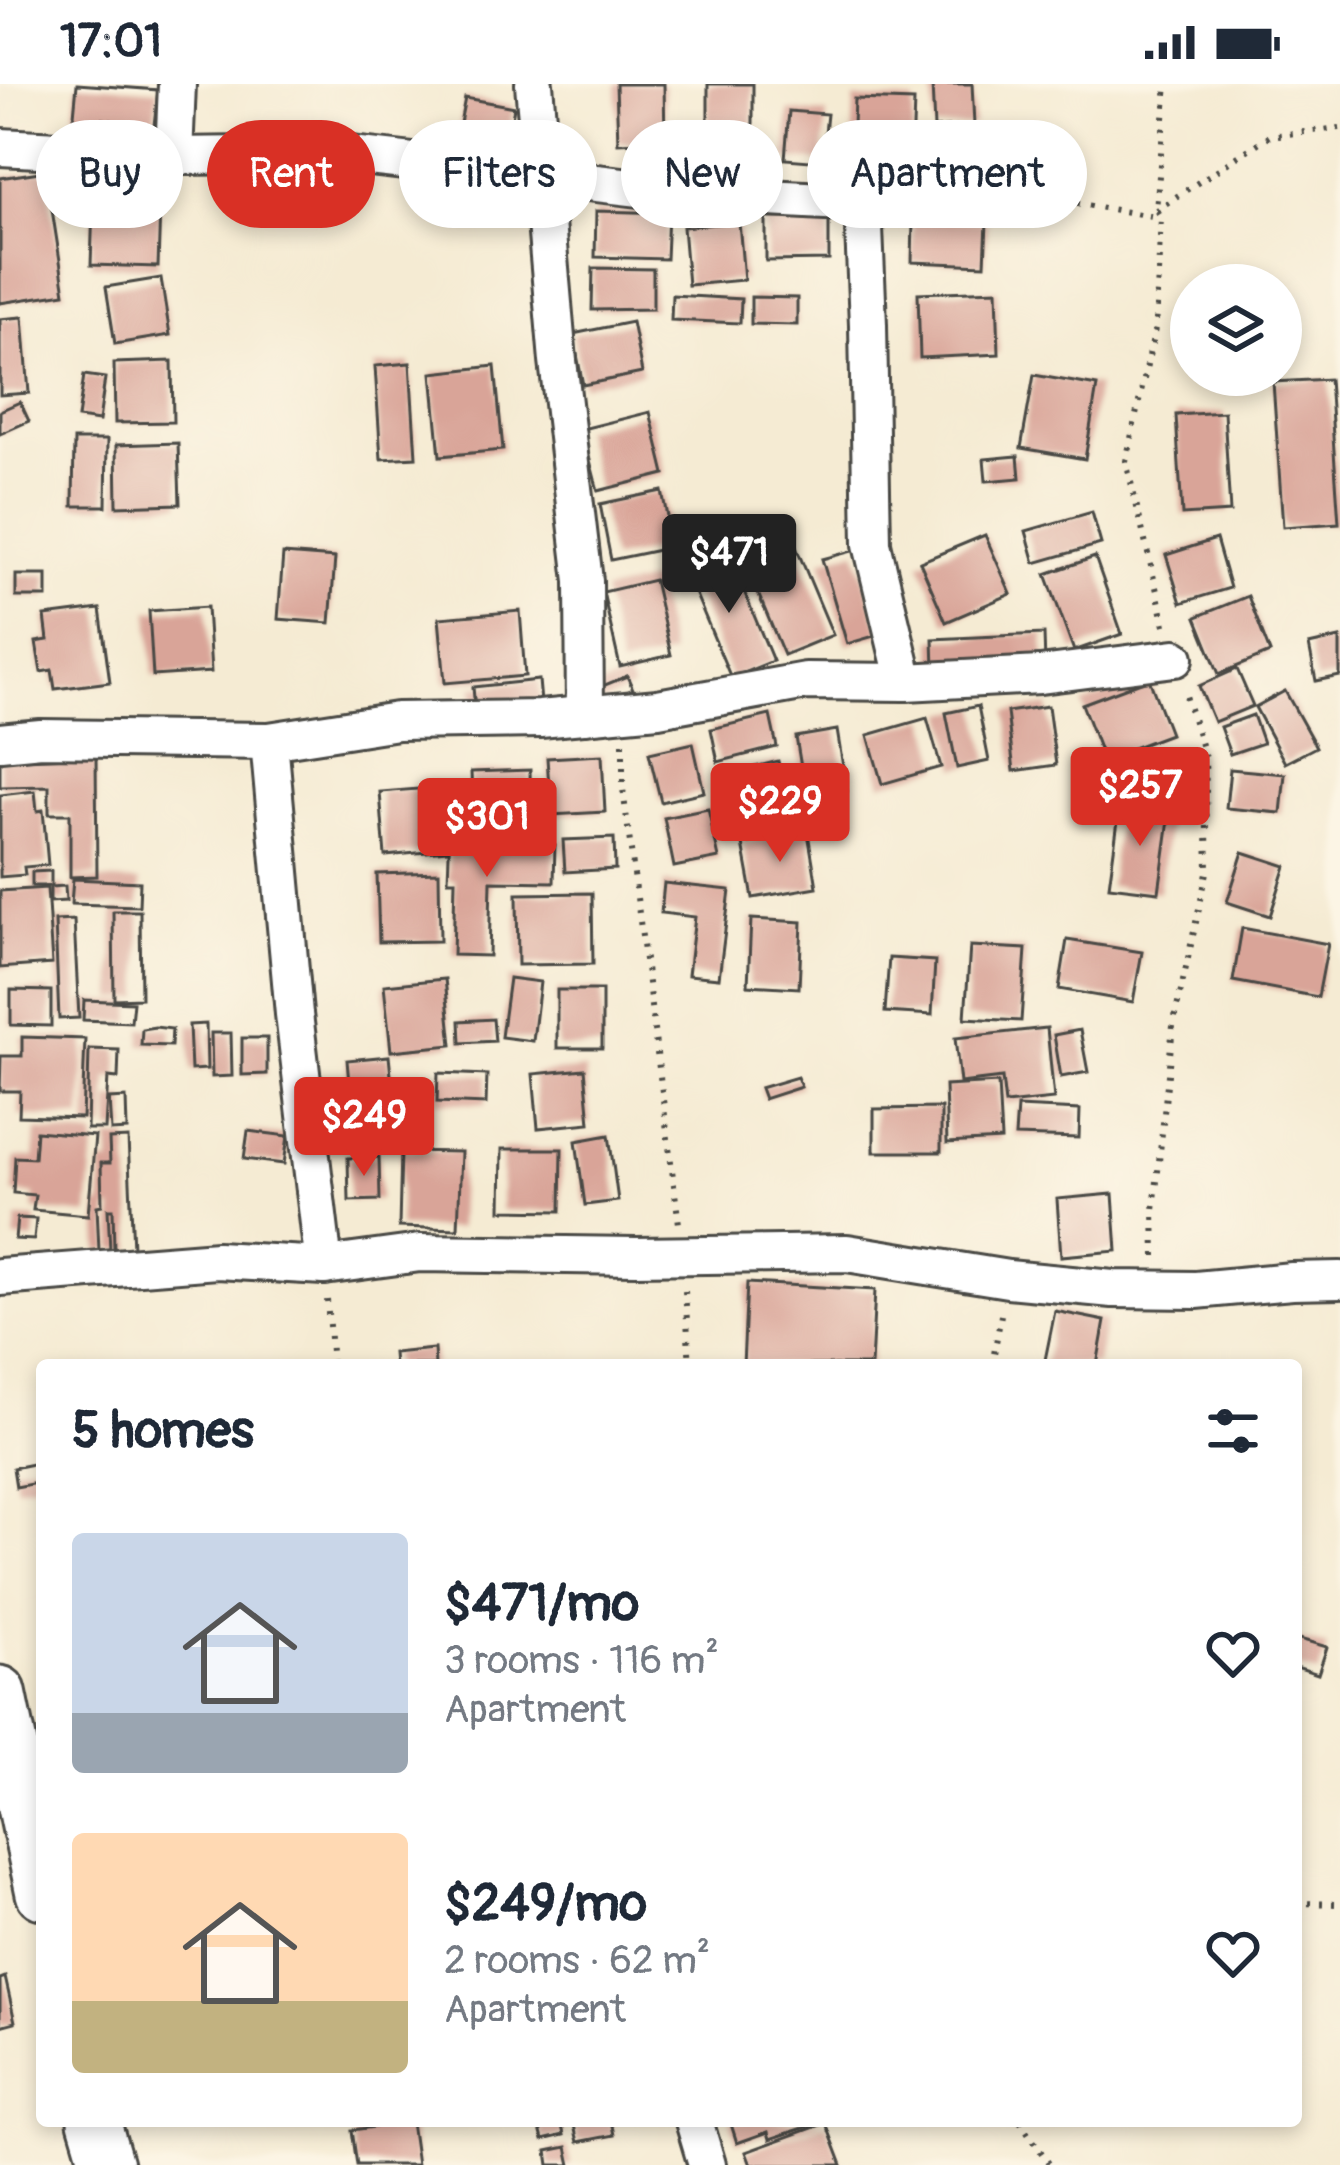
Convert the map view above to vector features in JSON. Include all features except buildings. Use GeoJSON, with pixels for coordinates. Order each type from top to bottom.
{"type":"FeatureCollection","features":[{"type":"Feature","properties":{"kind":"main road"},"geometry":{"type":"LineString","coordinates":[[2,1705],[36,1865]]}},
{"type":"Feature","properties":{"kind":"main road"},"geometry":{"type":"LineString","coordinates":[[96,2127],[107,2165]]}},
{"type":"Feature","properties":{"kind":"street"},"geometry":{"type":"LineString","coordinates":[[176,120],[177,84]]}},
{"type":"Feature","properties":{"kind":"street"},"geometry":{"type":"LineString","coordinates":[[534,84],[537,120]]}},
{"type":"Feature","properties":{"kind":"street"},"geometry":{"type":"LineString","coordinates":[[0,147],[36,149]]}},
{"type":"Feature","properties":{"kind":"street"},"geometry":{"type":"LineString","coordinates":[[183,156],[343,154],[399,161]]}},
{"type":"Feature","properties":{"kind":"street"},"geometry":{"type":"LineString","coordinates":[[597,184],[807,200]]}},
{"type":"Feature","properties":{"kind":"street"},"geometry":{"type":"LineString","coordinates":[[547,228],[584,580],[585,715]]}},
{"type":"Feature","properties":{"kind":"street"},"geometry":{"type":"LineString","coordinates":[[864,228],[872,544],[905,682]]}},
{"type":"Feature","properties":{"kind":"street"},"geometry":{"type":"LineString","coordinates":[[0,742],[41,738],[269,741],[397,721],[540,719],[658,708],[806,681],[1040,675],[1175,658]]}},
{"type":"Feature","properties":{"kind":"street"},"geometry":{"type":"LineString","coordinates":[[269,741],[324,1266]]}},
{"type":"Feature","properties":{"kind":"street"},"geometry":{"type":"LineString","coordinates":[[0,1277],[218,1261],[324,1266],[420,1253],[848,1252],[1008,1279],[1113,1289],[1196,1291],[1340,1280]]}},
{"type":"Feature","properties":{"kind":"street"},"geometry":{"type":"LineString","coordinates":[[696,2127],[707,2165]]}},
{"type":"Feature","properties":{"kind":"path"},"geometry":{"type":"LineString","coordinates":[[1087,205],[1159,214],[1269,136],[1340,128]]}},
{"type":"Feature","properties":{"kind":"path"},"geometry":{"type":"LineString","coordinates":[[622,712],[623,789],[683,1254],[690,1359]]}},
{"type":"Feature","properties":{"kind":"path"},"geometry":{"type":"LineString","coordinates":[[324,1266],[332,1359]]}},
{"type":"Feature","properties":{"kind":"path"},"geometry":{"type":"LineString","coordinates":[[993,1359],[1008,1279]]}},
{"type":"Feature","properties":{"kind":"path"},"geometry":{"type":"LineString","coordinates":[[1302,1903],[1340,1904]]}},
{"type":"Feature","properties":{"kind":"path"},"geometry":{"type":"LineString","coordinates":[[1023,2127],[1050,2165]]}}]}
